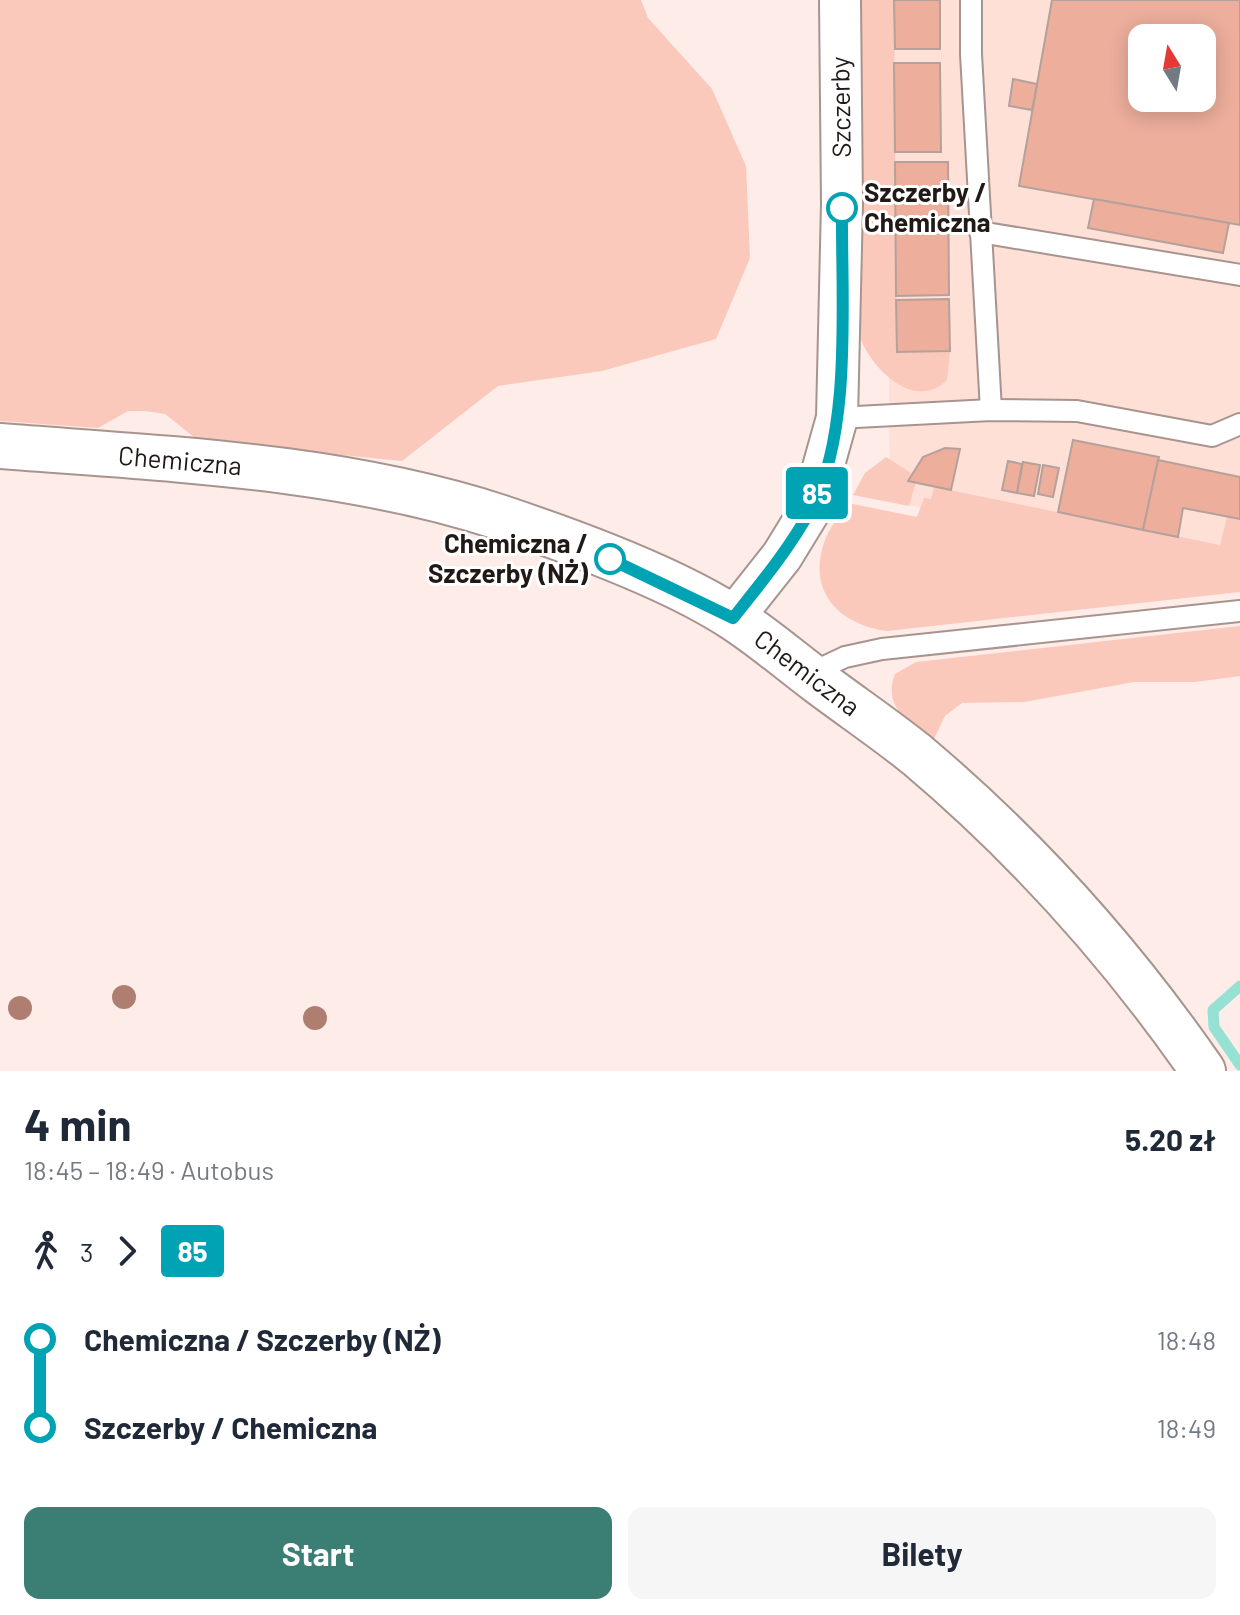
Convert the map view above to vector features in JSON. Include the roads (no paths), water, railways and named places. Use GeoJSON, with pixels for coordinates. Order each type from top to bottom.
{"type":"FeatureCollection","features":[{"type":"Feature","properties":{"kind":"street","name":"Szczerby"},"geometry":{"type":"LineString","coordinates":[[733,618],[782,556],[812,507],[837,418],[842,204],[840,0]]}},
{"type":"Feature","properties":{"kind":"street","name":"Chemiczna"},"geometry":{"type":"LineString","coordinates":[[0,446],[247,467],[396,491],[497,516],[585,549],[733,618],[916,754],[998,828],[1075,906],[1203,1071]]}},
{"type":"Feature","properties":{"kind":"lane"},"geometry":{"type":"LineString","coordinates":[[971,0],[971,54],[991,410]]}},
{"type":"Feature","properties":{"kind":"lane"},"geometry":{"type":"LineString","coordinates":[[980,232],[1240,275]]}},
{"type":"Feature","properties":{"kind":"lane"},"geometry":{"type":"LineString","coordinates":[[837,418],[991,410],[1077,411],[1212,436],[1240,424]]}},
{"type":"Feature","properties":{"kind":"lane"},"geometry":{"type":"LineString","coordinates":[[809,674],[845,657],[882,649],[1240,611]]}},
{"type":"Feature","properties":{"kind":"waterway"},"geometry":{"type":"LineString","coordinates":[[1240,986],[1213,1010],[1214,1027],[1240,1065]]}},
{"type":"Feature","properties":{"kind":"place","name":"Szczerby / Chemiczna"},"geometry":{"type":"Point","coordinates":[842,208]}},
{"type":"Feature","properties":{"kind":"place","name":"Chemiczna / Szczerby (NŻ)"},"geometry":{"type":"Point","coordinates":[610,559]}}]}
